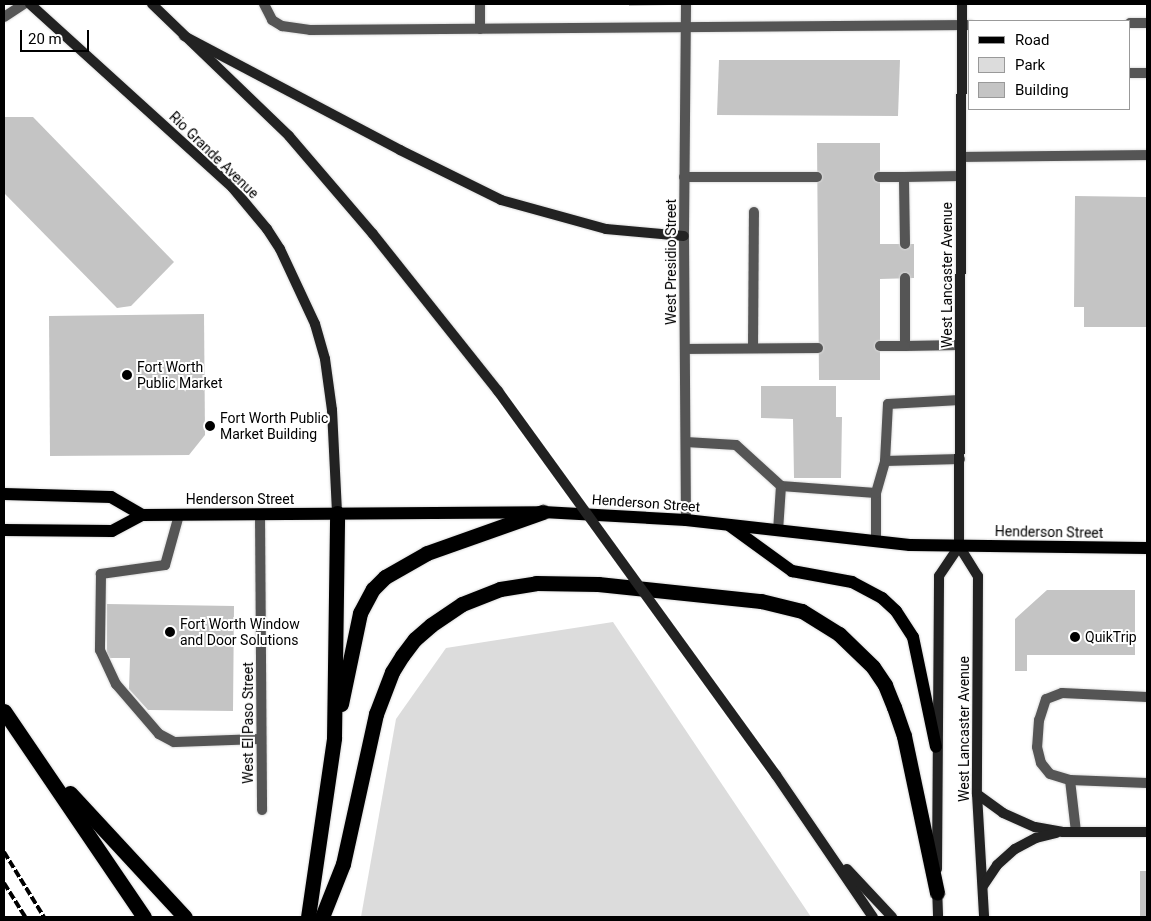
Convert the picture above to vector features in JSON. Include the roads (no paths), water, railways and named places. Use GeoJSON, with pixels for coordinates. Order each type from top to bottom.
{"type":"FeatureCollection","features":[{"type":"Feature","properties":{"kind":"highway"},"geometry":{"type":"LineString","coordinates":[[308,917],[334,738],[360,613],[373,589],[385,577],[413,559],[543,512]]}},
{"type":"Feature","properties":{"kind":"highway"},"geometry":{"type":"LineString","coordinates":[[334,738],[337,513]]}},
{"type":"Feature","properties":{"kind":"highway"},"geometry":{"type":"LineString","coordinates":[[322,917],[343,864],[376,714],[389,680],[402,656],[415,639],[462,604],[500,589],[536,583],[598,584],[761,601],[802,611],[839,634],[873,667],[886,685],[894,706],[904,736],[937,893]]}},
{"type":"Feature","properties":{"kind":"highway"},"geometry":{"type":"LineString","coordinates":[[4,711],[36,755],[144,917]]}},
{"type":"Feature","properties":{"kind":"highway"},"geometry":{"type":"LineString","coordinates":[[36,755],[185,917]]}},
{"type":"Feature","properties":{"kind":"main road","name":"Rio Grande Avenue"},"geometry":{"type":"LineString","coordinates":[[30,4],[232,187],[280,249],[315,324],[325,359],[332,410],[337,513]]}},
{"type":"Feature","properties":{"kind":"main road"},"geometry":{"type":"LineString","coordinates":[[152,4],[289,136],[373,234],[498,391],[776,775],[873,917]]}},
{"type":"Feature","properties":{"kind":"main road","name":"West Lancaster Avenue"},"geometry":{"type":"LineString","coordinates":[[938,917],[936,748],[939,576],[958,546],[961,176],[966,25],[962,4]]}},
{"type":"Feature","properties":{"kind":"main road"},"geometry":{"type":"LineString","coordinates":[[184,36],[392,146],[501,200],[606,229],[684,236]]}},
{"type":"Feature","properties":{"kind":"main road"},"geometry":{"type":"LineString","coordinates":[[4,494],[111,497],[142,515]]}},
{"type":"Feature","properties":{"kind":"main road","name":"Henderson Street"},"geometry":{"type":"LineString","coordinates":[[4,530],[112,531],[142,515],[543,512],[686,520],[876,542],[958,546],[1147,548]]}},
{"type":"Feature","properties":{"kind":"main road"},"geometry":{"type":"LineString","coordinates":[[730,526],[792,571],[852,582],[874,593],[896,611],[913,637],[936,748]]}},
{"type":"Feature","properties":{"kind":"main road","name":"West Lancaster Avenue"},"geometry":{"type":"LineString","coordinates":[[958,546],[978,576],[977,794],[984,917]]}},
{"type":"Feature","properties":{"kind":"main road"},"geometry":{"type":"LineString","coordinates":[[977,794],[1014,818],[1035,827],[1062,832],[1147,832]]}},
{"type":"Feature","properties":{"kind":"main road"},"geometry":{"type":"LineString","coordinates":[[983,886],[997,865],[1015,849],[1036,838],[1062,832]]}},
{"type":"Feature","properties":{"kind":"main road"},"geometry":{"type":"LineString","coordinates":[[826,846],[888,914]]}},
{"type":"Feature","properties":{"kind":"street"},"geometry":{"type":"LineString","coordinates":[[4,18],[24,4]]}},
{"type":"Feature","properties":{"kind":"street"},"geometry":{"type":"LineString","coordinates":[[264,4],[272,20],[282,26],[310,30],[966,25]]}},
{"type":"Feature","properties":{"kind":"street"},"geometry":{"type":"LineString","coordinates":[[480,4],[480,29]]}},
{"type":"Feature","properties":{"kind":"street","name":"West Presidio Street"},"geometry":{"type":"LineString","coordinates":[[686,4],[684,177],[686,520]]}},
{"type":"Feature","properties":{"kind":"street"},"geometry":{"type":"LineString","coordinates":[[1131,23],[1147,23]]}},
{"type":"Feature","properties":{"kind":"street"},"geometry":{"type":"LineString","coordinates":[[1131,73],[1147,73]]}},
{"type":"Feature","properties":{"kind":"street"},"geometry":{"type":"LineString","coordinates":[[962,158],[1147,155]]}},
{"type":"Feature","properties":{"kind":"street"},"geometry":{"type":"LineString","coordinates":[[879,177],[961,176]]}},
{"type":"Feature","properties":{"kind":"street"},"geometry":{"type":"LineString","coordinates":[[684,177],[817,177]]}},
{"type":"Feature","properties":{"kind":"street"},"geometry":{"type":"LineString","coordinates":[[904,177],[905,244]]}},
{"type":"Feature","properties":{"kind":"street"},"geometry":{"type":"LineString","coordinates":[[753,348],[754,212]]}},
{"type":"Feature","properties":{"kind":"street"},"geometry":{"type":"LineString","coordinates":[[905,278],[905,346]]}},
{"type":"Feature","properties":{"kind":"street"},"geometry":{"type":"LineString","coordinates":[[880,346],[960,345]]}},
{"type":"Feature","properties":{"kind":"street"},"geometry":{"type":"LineString","coordinates":[[685,350],[818,348]]}},
{"type":"Feature","properties":{"kind":"street"},"geometry":{"type":"LineString","coordinates":[[876,542],[876,493],[886,461],[888,404],[960,400]]}},
{"type":"Feature","properties":{"kind":"street"},"geometry":{"type":"LineString","coordinates":[[686,442],[736,445],[781,486],[876,493]]}},
{"type":"Feature","properties":{"kind":"street"},"geometry":{"type":"LineString","coordinates":[[886,461],[960,459]]}},
{"type":"Feature","properties":{"kind":"street"},"geometry":{"type":"LineString","coordinates":[[778,531],[781,486]]}},
{"type":"Feature","properties":{"kind":"street"},"geometry":{"type":"LineString","coordinates":[[178,515],[166,565],[101,574],[99,592],[100,650],[116,684],[158,734],[174,742],[261,739]]}},
{"type":"Feature","properties":{"kind":"street","name":"West El Paso Street"},"geometry":{"type":"LineString","coordinates":[[260,515],[262,810]]}},
{"type":"Feature","properties":{"kind":"street"},"geometry":{"type":"LineString","coordinates":[[1147,698],[1062,692],[1046,699],[1039,720],[1037,748],[1041,763],[1050,774],[1070,780],[1147,783]]}},
{"type":"Feature","properties":{"kind":"street"},"geometry":{"type":"LineString","coordinates":[[1070,780],[1076,832]]}},
{"type":"Feature","properties":{"kind":"railway"},"geometry":{"type":"LineString","coordinates":[[4,852],[44,917]]}},
{"type":"Feature","properties":{"kind":"railway"},"geometry":{"type":"LineString","coordinates":[[4,883],[25,917]]}},
{"type":"Feature","properties":{"kind":"place","name":"Fort Worth Public Market"},"geometry":{"type":"Point","coordinates":[127,375]}},
{"type":"Feature","properties":{"kind":"place","name":"Fort Worth Public Market Building"},"geometry":{"type":"Point","coordinates":[210,426]}},
{"type":"Feature","properties":{"kind":"place","name":"Fort Worth Window and Door Solutions"},"geometry":{"type":"Point","coordinates":[170,632]}},
{"type":"Feature","properties":{"kind":"place","name":"QuikTrip"},"geometry":{"type":"Point","coordinates":[1075,637]}}]}
